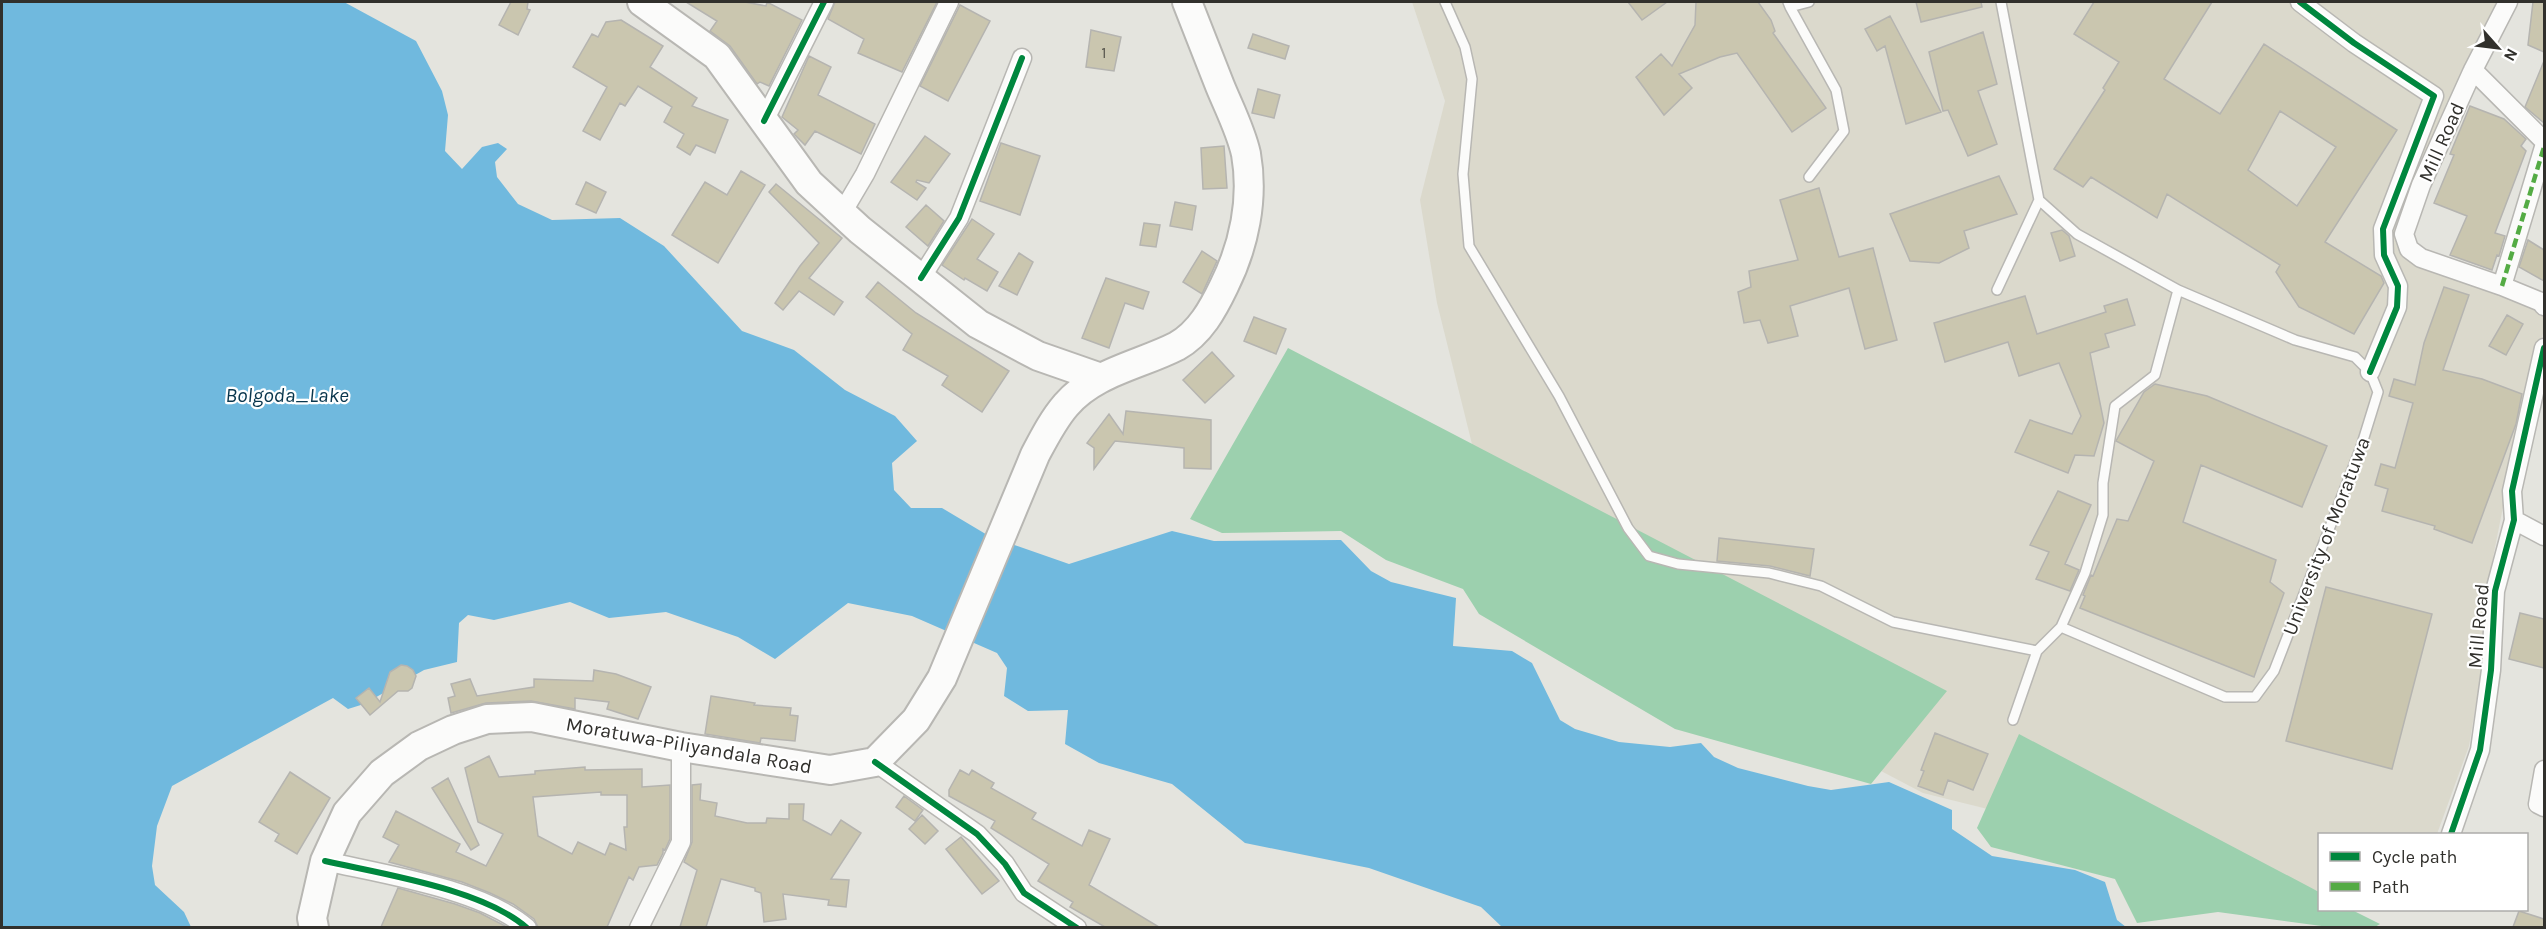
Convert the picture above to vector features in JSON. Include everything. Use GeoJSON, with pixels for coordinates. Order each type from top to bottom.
{"type":"FeatureCollection","features":[{"type":"Feature","properties":{"kind":"main road"},"geometry":{"type":"LineString","coordinates":[[642,2],[717,56],[809,183],[921,278],[978,324],[1038,356],[1101,378]]}},
{"type":"Feature","properties":{"kind":"main road"},"geometry":{"type":"LineString","coordinates":[[875,762],[916,720],[942,678],[1009,515],[1048,430],[1066,404],[1101,378],[1149,359],[1190,337],[1207,319],[1228,278],[1246,222],[1249,205],[1245,153],[1187,2]]}},
{"type":"Feature","properties":{"kind":"main road","name":"Moratuwa-Piliyandala Road"},"geometry":{"type":"LineString","coordinates":[[314,927],[312,918],[325,861],[347,813],[382,773],[418,746],[453,730],[487,719],[532,717],[681,747],[830,770],[875,762]]}},
{"type":"Feature","properties":{"kind":"street"},"geometry":{"type":"LineString","coordinates":[[764,120],[824,2]]}},
{"type":"Feature","properties":{"kind":"street"},"geometry":{"type":"LineString","coordinates":[[842,213],[865,174],[949,2]]}},
{"type":"Feature","properties":{"kind":"street"},"geometry":{"type":"LineString","coordinates":[[2300,2],[2354,43],[2434,96],[2383,229],[2384,255],[2397,286],[2397,307],[2370,372]]}},
{"type":"Feature","properties":{"kind":"street","name":"Mill Road"},"geometry":{"type":"LineString","coordinates":[[2508,2],[2473,70],[2421,185],[2404,234],[2409,249],[2421,258],[2502,286],[2541,302],[2544,306]]}},
{"type":"Feature","properties":{"kind":"street"},"geometry":{"type":"LineString","coordinates":[[921,278],[958,218],[1022,58]]}},
{"type":"Feature","properties":{"kind":"street"},"geometry":{"type":"LineString","coordinates":[[2473,70],[2544,141]]}},
{"type":"Feature","properties":{"kind":"street"},"geometry":{"type":"LineString","coordinates":[[2502,286],[2544,147]]}},
{"type":"Feature","properties":{"kind":"street","name":"Mill Road"},"geometry":{"type":"LineString","coordinates":[[2451,833],[2480,750],[2491,670],[2495,591],[2514,520],[2512,491],[2544,353]]}},
{"type":"Feature","properties":{"kind":"street"},"geometry":{"type":"LineString","coordinates":[[2514,520],[2544,536]]}},
{"type":"Feature","properties":{"kind":"street"},"geometry":{"type":"LineString","coordinates":[[639,927],[681,842],[681,747]]}},
{"type":"Feature","properties":{"kind":"street"},"geometry":{"type":"LineString","coordinates":[[875,762],[977,834],[1005,864],[1024,893],[1077,927]]}},
{"type":"Feature","properties":{"kind":"street"},"geometry":{"type":"LineString","coordinates":[[2544,770],[2538,804],[2544,807]]}},
{"type":"Feature","properties":{"kind":"street"},"geometry":{"type":"LineString","coordinates":[[325,861],[418,881],[479,900],[517,918],[527,927]]}},
{"type":"Feature","properties":{"kind":"lane"},"geometry":{"type":"LineString","coordinates":[[1445,2],[1465,46],[1472,79],[1463,174],[1469,246],[1559,396],[1628,528],[1649,556],[1678,564],[1769,573],[1821,586],[1893,622],[2037,651]]}},
{"type":"Feature","properties":{"kind":"lane"},"geometry":{"type":"LineString","coordinates":[[1809,2],[1789,4],[1836,90],[1844,131],[1809,177]]}},
{"type":"Feature","properties":{"kind":"lane"},"geometry":{"type":"LineString","coordinates":[[1997,290],[2039,200],[2001,2]]}},
{"type":"Feature","properties":{"kind":"lane"},"geometry":{"type":"LineString","coordinates":[[2039,200],[2077,234],[2178,290],[2295,340],[2355,357],[2370,372]]}},
{"type":"Feature","properties":{"kind":"lane"},"geometry":{"type":"LineString","coordinates":[[2013,720],[2037,651],[2061,627],[2085,573],[2103,515],[2103,483],[2115,406],[2155,375],[2178,290]]}},
{"type":"Feature","properties":{"kind":"lane","name":"University of Moratuwa"},"geometry":{"type":"LineString","coordinates":[[2061,627],[2225,697],[2255,697],[2274,671],[2361,447],[2378,392],[2370,372]]}},
{"type":"Feature","properties":{"kind":"shaded area"},"geometry":{"type":"Polygon","coordinates":[[[1412,2],[2502,2],[2410,236],[2432,269],[2544,308],[2544,329],[2487,588],[2487,637],[2469,746],[2437,833],[2318,833],[2318,891],[1923,793],[1504,573],[1437,303],[1420,200],[1445,101],[1412,2]]]}},
{"type":"Feature","properties":{"kind":"green space"},"geometry":{"type":"Polygon","coordinates":[[[1288,348],[1947,691],[1871,784],[1675,729],[1479,614],[1463,589],[1386,560],[1341,531],[1222,533],[1190,519],[1288,348]]]}},
{"type":"Feature","properties":{"kind":"green space"},"geometry":{"type":"Polygon","coordinates":[[[2019,734],[2318,891],[2318,911],[2354,911],[2380,924],[2375,927],[2329,927],[2218,912],[2137,923],[2115,879],[1991,847],[1977,828],[2019,734]]]}},
{"type":"Feature","properties":{"kind":"water","name":"Bolgoda_Lake"},"geometry":{"type":"Polygon","coordinates":[[[2,2],[344,2],[416,41],[442,91],[448,115],[445,151],[462,169],[482,147],[498,143],[507,149],[495,162],[497,177],[518,204],[552,220],[620,218],[664,246],[742,331],[794,350],[845,390],[895,416],[917,441],[892,463],[894,490],[911,508],[942,508],[989,536],[1069,564],[1172,531],[1214,541],[1341,540],[1371,571],[1391,582],[1456,598],[1453,646],[1512,651],[1532,663],[1560,720],[1575,729],[1619,742],[1670,747],[1701,743],[1714,757],[1738,768],[1831,790],[1889,782],[1952,810],[1952,829],[1992,856],[2075,870],[2105,882],[2117,920],[2126,927],[1502,927],[1481,907],[1369,868],[1245,843],[1172,784],[1099,763],[1065,744],[1068,710],[1028,711],[1004,696],[1007,668],[997,653],[912,616],[848,603],[775,659],[738,637],[666,612],[609,618],[570,602],[494,620],[468,615],[459,623],[457,662],[424,670],[364,704],[348,709],[333,698],[172,786],[157,826],[152,866],[155,885],[184,912],[191,927],[2,928],[2,2]]]}},
{"type":"Feature","properties":{"kind":"building"},"geometry":{"type":"Polygon","coordinates":[[[511,2],[528,2],[527,9],[530,10],[518,35],[499,25],[511,2]]]}},
{"type":"Feature","properties":{"kind":"building"},"geometry":{"type":"Polygon","coordinates":[[[686,2],[745,2],[766,6],[767,2],[802,20],[769,86],[760,82],[757,84],[730,46],[710,31],[717,21],[686,2]]]}},
{"type":"Feature","properties":{"kind":"building"},"geometry":{"type":"Polygon","coordinates":[[[835,2],[937,2],[902,72],[858,53],[864,39],[828,19],[835,2]]]}},
{"type":"Feature","properties":{"kind":"building"},"geometry":{"type":"Polygon","coordinates":[[[1628,2],[1667,2],[1642,20],[1628,2]]]}},
{"type":"Feature","properties":{"kind":"building"},"geometry":{"type":"Polygon","coordinates":[[[1696,2],[1758,2],[1771,20],[1775,31],[1773,33],[1826,108],[1792,132],[1737,53],[1720,57],[1679,74],[1692,88],[1664,115],[1636,77],[1661,54],[1672,66],[1695,25],[1696,2]]]}},
{"type":"Feature","properties":{"kind":"building"},"geometry":{"type":"Polygon","coordinates":[[[1916,2],[1981,2],[1982,7],[1921,22],[1916,2]]]}},
{"type":"Feature","properties":{"kind":"building"},"geometry":{"type":"Polygon","coordinates":[[[2094,2],[2212,2],[2164,79],[2220,114],[2264,44],[2397,130],[2325,242],[2381,276],[2384,283],[2354,334],[2299,307],[2276,272],[2280,265],[2167,194],[2157,218],[2091,177],[2083,187],[2054,169],[2105,90],[2103,88],[2119,62],[2074,34],[2094,2]],[[2280,111],[2248,170],[2297,206],[2336,147],[2280,111]]]}},
{"type":"Feature","properties":{"kind":"building"},"geometry":{"type":"Polygon","coordinates":[[[2533,2],[2544,2],[2544,52],[2528,45],[2533,2]]]}},
{"type":"Feature","properties":{"kind":"building"},"geometry":{"type":"Polygon","coordinates":[[[960,5],[990,21],[948,101],[920,86],[960,5]]]}},
{"type":"Feature","properties":{"kind":"building"},"geometry":{"type":"Polygon","coordinates":[[[1890,16],[1941,112],[1906,124],[1885,46],[1877,51],[1865,29],[1890,16]]]}},
{"type":"Feature","properties":{"kind":"building"},"geometry":{"type":"Polygon","coordinates":[[[621,20],[663,46],[650,67],[697,98],[692,106],[728,120],[715,153],[696,145],[690,155],[677,147],[684,134],[664,122],[672,107],[638,86],[625,106],[620,103],[600,140],[583,131],[607,87],[573,67],[592,34],[598,37],[606,22],[621,20]]]}},
{"type":"Feature","properties":{"kind":"building"},"geometry":{"type":"Polygon","coordinates":[[[1091,30],[1121,37],[1114,71],[1086,67],[1091,30]]]}},
{"type":"Feature","properties":{"kind":"building"},"geometry":{"type":"Polygon","coordinates":[[[1983,32],[1997,84],[1978,91],[1997,144],[1968,156],[1948,110],[1943,111],[1929,52],[1983,32]]]}},
{"type":"Feature","properties":{"kind":"building"},"geometry":{"type":"Polygon","coordinates":[[[1253,34],[1289,46],[1285,59],[1248,48],[1253,34]]]}},
{"type":"Feature","properties":{"kind":"building"},"geometry":{"type":"Polygon","coordinates":[[[809,56],[831,67],[818,95],[875,124],[861,154],[815,131],[805,145],[794,134],[798,130],[782,117],[809,56]]]}},
{"type":"Feature","properties":{"kind":"building"},"geometry":{"type":"Polygon","coordinates":[[[2544,61],[2544,123],[2525,107],[2544,61]]]}},
{"type":"Feature","properties":{"kind":"building"},"geometry":{"type":"Polygon","coordinates":[[[1258,89],[1280,95],[1274,118],[1252,113],[1258,89]]]}},
{"type":"Feature","properties":{"kind":"building"},"geometry":{"type":"Polygon","coordinates":[[[2470,106],[2504,119],[2526,139],[2521,146],[2526,151],[2495,233],[2505,236],[2492,270],[2450,255],[2467,216],[2434,203],[2454,155],[2450,154],[2470,106]]]}},
{"type":"Feature","properties":{"kind":"building"},"geometry":{"type":"Polygon","coordinates":[[[925,136],[950,154],[929,183],[917,180],[916,182],[926,188],[917,200],[891,182],[925,136]]]}},
{"type":"Feature","properties":{"kind":"building"},"geometry":{"type":"Polygon","coordinates":[[[1001,143],[1040,156],[1020,215],[980,201],[1001,143]]]}},
{"type":"Feature","properties":{"kind":"building"},"geometry":{"type":"Polygon","coordinates":[[[1224,146],[1227,188],[1203,189],[1201,148],[1224,146]]]}},
{"type":"Feature","properties":{"kind":"building"},"geometry":{"type":"Polygon","coordinates":[[[741,171],[765,185],[718,263],[672,235],[705,182],[727,195],[741,171]]]}},
{"type":"Feature","properties":{"kind":"building"},"geometry":{"type":"Polygon","coordinates":[[[1999,176],[2017,214],[1964,231],[1969,248],[1939,263],[1910,261],[1890,214],[1999,176]]]}},
{"type":"Feature","properties":{"kind":"building"},"geometry":{"type":"Polygon","coordinates":[[[586,182],[606,192],[596,213],[576,204],[586,182]]]}},
{"type":"Feature","properties":{"kind":"building"},"geometry":{"type":"Polygon","coordinates":[[[776,184],[842,238],[809,278],[843,302],[834,315],[799,291],[783,310],[775,303],[819,243],[769,192],[776,184]]]}},
{"type":"Feature","properties":{"kind":"building"},"geometry":{"type":"Polygon","coordinates":[[[1819,188],[1839,257],[1873,248],[1897,340],[1865,349],[1849,288],[1790,306],[1798,336],[1768,343],[1760,320],[1744,323],[1738,292],[1751,287],[1749,271],[1798,260],[1780,200],[1819,188]]]}},
{"type":"Feature","properties":{"kind":"building"},"geometry":{"type":"Polygon","coordinates":[[[1175,202],[1196,206],[1192,230],[1170,226],[1175,202]]]}},
{"type":"Feature","properties":{"kind":"building"},"geometry":{"type":"Polygon","coordinates":[[[926,205],[944,221],[928,246],[906,227],[926,205]]]}},
{"type":"Feature","properties":{"kind":"building"},"geometry":{"type":"Polygon","coordinates":[[[972,219],[994,234],[977,259],[998,272],[987,291],[965,278],[964,280],[942,265],[972,219]]]}},
{"type":"Feature","properties":{"kind":"building"},"geometry":{"type":"Polygon","coordinates":[[[1144,223],[1160,225],[1156,247],[1140,245],[1144,223]]]}},
{"type":"Feature","properties":{"kind":"building"},"geometry":{"type":"Polygon","coordinates":[[[2062,230],[2069,236],[2075,256],[2060,261],[2051,233],[2062,230]]]}},
{"type":"Feature","properties":{"kind":"building"},"geometry":{"type":"Polygon","coordinates":[[[2528,240],[2544,250],[2544,281],[2519,267],[2528,240]]]}},
{"type":"Feature","properties":{"kind":"building"},"geometry":{"type":"Polygon","coordinates":[[[1202,251],[1217,261],[1202,294],[1183,282],[1202,251]]]}},
{"type":"Feature","properties":{"kind":"building"},"geometry":{"type":"Polygon","coordinates":[[[1019,253],[1033,262],[1017,295],[999,286],[1019,253]]]}},
{"type":"Feature","properties":{"kind":"building"},"geometry":{"type":"Polygon","coordinates":[[[1106,278],[1149,292],[1143,309],[1125,303],[1109,348],[1082,338],[1106,278]]]}},
{"type":"Feature","properties":{"kind":"building"},"geometry":{"type":"Polygon","coordinates":[[[878,282],[916,313],[1009,371],[982,412],[942,385],[948,376],[903,350],[912,334],[866,297],[878,282]]]}},
{"type":"Feature","properties":{"kind":"building"},"geometry":{"type":"Polygon","coordinates":[[[2444,287],[2469,295],[2443,370],[2482,379],[2522,394],[2516,424],[2472,543],[2434,529],[2435,526],[2382,511],[2388,489],[2375,485],[2381,464],[2395,468],[2413,403],[2389,396],[2394,379],[2415,385],[2424,343],[2444,287]]]}},
{"type":"Feature","properties":{"kind":"building"},"geometry":{"type":"Polygon","coordinates":[[[2025,296],[2037,334],[2106,312],[2104,306],[2127,299],[2135,325],[2105,334],[2109,347],[2090,353],[2104,423],[2094,456],[2075,455],[2068,473],[2015,452],[2030,420],[2072,434],[2081,416],[2059,363],[2019,376],[2008,342],[1945,362],[1934,323],[2025,296]]]}},
{"type":"Feature","properties":{"kind":"building"},"geometry":{"type":"Polygon","coordinates":[[[2507,315],[2523,324],[2506,355],[2489,346],[2507,315]]]}},
{"type":"Feature","properties":{"kind":"building"},"geometry":{"type":"Polygon","coordinates":[[[1254,317],[1286,329],[1276,354],[1244,341],[1254,317]]]}},
{"type":"Feature","properties":{"kind":"building"},"geometry":{"type":"Polygon","coordinates":[[[1212,352],[1234,376],[1205,403],[1183,380],[1212,352]]]}},
{"type":"Feature","properties":{"kind":"building"},"geometry":{"type":"Polygon","coordinates":[[[2155,384],[2207,396],[2327,446],[2302,507],[2201,465],[2183,522],[2276,560],[2270,582],[2284,593],[2254,677],[2080,608],[2091,575],[2093,576],[2117,519],[2128,521],[2154,461],[2116,441],[2144,392],[2155,384]]]}},
{"type":"Feature","properties":{"kind":"building"},"geometry":{"type":"Polygon","coordinates":[[[1126,411],[1211,420],[1211,469],[1184,468],[1184,448],[1115,441],[1094,469],[1094,448],[1087,443],[1109,414],[1123,434],[1126,411]]]}},
{"type":"Feature","properties":{"kind":"building"},"geometry":{"type":"Polygon","coordinates":[[[2058,491],[2091,505],[2065,564],[2079,570],[2070,591],[2036,579],[2049,552],[2030,545],[2058,491]]]}},
{"type":"Feature","properties":{"kind":"building"},"geometry":{"type":"Polygon","coordinates":[[[1719,538],[1814,549],[1810,576],[1770,566],[1717,561],[1719,538]]]}},
{"type":"Feature","properties":{"kind":"building"},"geometry":{"type":"Polygon","coordinates":[[[2326,587],[2432,614],[2392,769],[2286,741],[2326,587]]]}},
{"type":"Feature","properties":{"kind":"building"},"geometry":{"type":"Polygon","coordinates":[[[2520,613],[2544,619],[2544,668],[2509,659],[2520,613]]]}},
{"type":"Feature","properties":{"kind":"building"},"geometry":{"type":"Polygon","coordinates":[[[401,665],[413,670],[416,676],[412,688],[408,691],[398,691],[370,715],[356,698],[369,688],[380,702],[390,672],[401,665]]]}},
{"type":"Feature","properties":{"kind":"building"},"geometry":{"type":"Polygon","coordinates":[[[594,670],[616,674],[651,687],[638,719],[607,709],[609,702],[575,698],[575,709],[531,701],[486,703],[451,713],[448,698],[455,696],[451,684],[470,679],[477,696],[534,687],[534,679],[593,681],[594,670]]]}},
{"type":"Feature","properties":{"kind":"building"},"geometry":{"type":"Polygon","coordinates":[[[711,696],[755,703],[754,705],[791,708],[790,715],[798,716],[795,741],[761,738],[760,743],[705,734],[711,696]]]}},
{"type":"Feature","properties":{"kind":"building"},"geometry":{"type":"Polygon","coordinates":[[[1935,733],[1988,754],[1973,790],[1948,780],[1943,795],[1918,786],[1924,771],[1921,770],[1935,733]]]}},
{"type":"Feature","properties":{"kind":"building"},"geometry":{"type":"Polygon","coordinates":[[[489,756],[499,777],[535,774],[535,771],[585,767],[585,770],[642,769],[642,787],[670,785],[670,839],[657,865],[639,867],[633,880],[629,877],[607,927],[538,927],[534,919],[513,904],[490,893],[462,882],[389,862],[399,845],[383,837],[396,811],[460,844],[456,852],[486,866],[503,834],[478,822],[465,768],[489,756]],[[601,792],[533,797],[538,836],[572,854],[578,842],[605,855],[610,843],[626,850],[624,827],[627,827],[627,795],[601,795],[601,792]]]}},
{"type":"Feature","properties":{"kind":"building"},"geometry":{"type":"Polygon","coordinates":[[[960,770],[969,775],[972,770],[994,783],[991,788],[1036,813],[1032,819],[1082,846],[1089,830],[1110,839],[1089,885],[1159,927],[1105,927],[1070,907],[1073,902],[1038,881],[1049,864],[991,828],[995,821],[949,796],[949,790],[960,770]]]}},
{"type":"Feature","properties":{"kind":"building"},"geometry":{"type":"Polygon","coordinates":[[[290,772],[330,798],[297,854],[275,841],[279,834],[259,822],[290,772]]]}},
{"type":"Feature","properties":{"kind":"building"},"geometry":{"type":"Polygon","coordinates":[[[448,778],[479,845],[471,850],[432,788],[448,778]]]}},
{"type":"Feature","properties":{"kind":"building"},"geometry":{"type":"Polygon","coordinates":[[[701,784],[700,800],[717,803],[715,816],[747,823],[766,823],[767,818],[789,819],[789,804],[804,804],[803,820],[831,835],[841,820],[861,833],[831,879],[849,880],[846,907],[828,905],[829,900],[783,894],[786,919],[764,922],[761,893],[755,891],[755,888],[721,879],[706,927],[680,927],[697,870],[684,862],[692,842],[692,785],[701,784]]]}},
{"type":"Feature","properties":{"kind":"building"},"geometry":{"type":"Polygon","coordinates":[[[904,796],[923,810],[915,821],[896,807],[904,796]]]}},
{"type":"Feature","properties":{"kind":"building"},"geometry":{"type":"Polygon","coordinates":[[[922,815],[938,831],[925,844],[909,829],[922,815]]]}},
{"type":"Feature","properties":{"kind":"building"},"geometry":{"type":"Polygon","coordinates":[[[961,837],[999,881],[982,894],[946,849],[961,837]]]}},
{"type":"Feature","properties":{"kind":"building"},"geometry":{"type":"Polygon","coordinates":[[[398,888],[455,904],[480,913],[507,927],[381,927],[398,888]]]}},
{"type":"Feature","properties":{"kind":"building"},"geometry":{"type":"Polygon","coordinates":[[[2519,911],[2544,919],[2544,927],[2513,927],[2519,911]]]}},
{"type":"Feature","properties":{"kind":"marked path"},"geometry":{"type":"LineString","coordinates":[[2502,286],[2544,147]]}},
{"type":"Feature","properties":{"kind":"cycle path"},"geometry":{"type":"LineString","coordinates":[[764,121],[824,2]]}},
{"type":"Feature","properties":{"kind":"cycle path"},"geometry":{"type":"LineString","coordinates":[[2300,2],[2354,43],[2434,96],[2383,229],[2384,255],[2398,286],[2397,307],[2370,372]]}},
{"type":"Feature","properties":{"kind":"cycle path"},"geometry":{"type":"LineString","coordinates":[[921,278],[959,218],[1022,58]]}},
{"type":"Feature","properties":{"kind":"cycle path"},"geometry":{"type":"LineString","coordinates":[[2451,833],[2480,750],[2491,670],[2495,591],[2514,520],[2512,491],[2544,348]]}},
{"type":"Feature","properties":{"kind":"cycle path"},"geometry":{"type":"LineString","coordinates":[[875,762],[977,834],[1005,864],[1024,893],[1077,928]]}},
{"type":"Feature","properties":{"kind":"cycle path"},"geometry":{"type":"LineString","coordinates":[[325,861],[459,893],[508,914],[527,928]]}}]}
